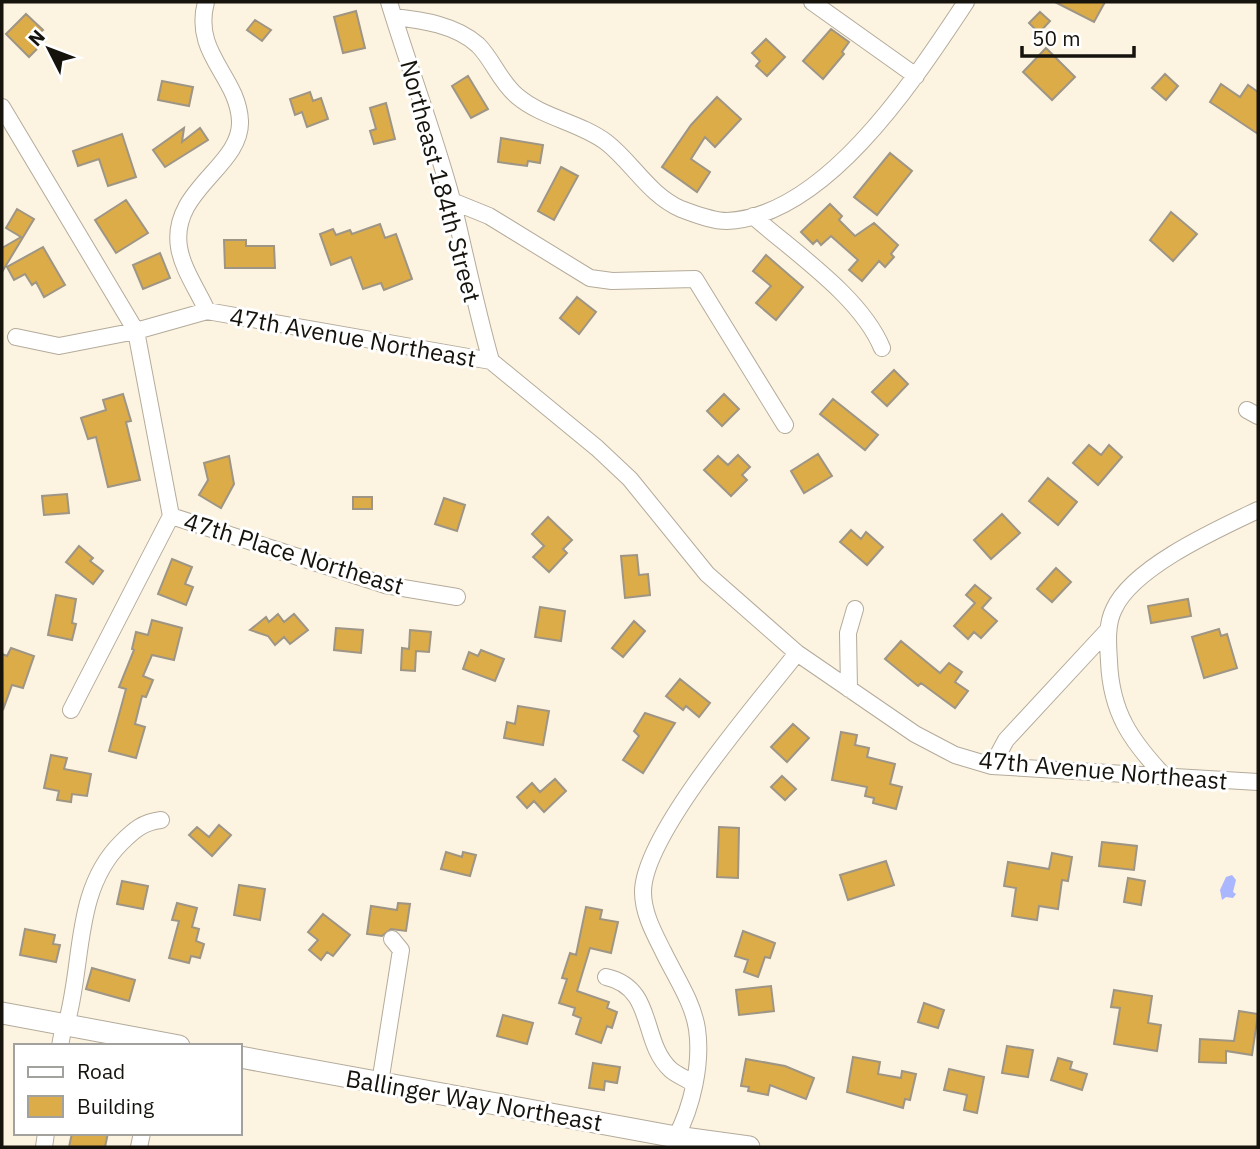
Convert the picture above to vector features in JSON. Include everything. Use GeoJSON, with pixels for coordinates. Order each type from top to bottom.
{"type":"FeatureCollection","features":[{"type":"Feature","properties":{"kind":"main road"},"geometry":{"type":"LineString","coordinates":[[2,1013],[162,1044]]}},
{"type":"Feature","properties":{"kind":"main road","name":"Ballinger Way Northeast"},"geometry":{"type":"LineString","coordinates":[[242,1057],[676,1137],[749,1147]]}},
{"type":"Feature","properties":{"kind":"street"},"geometry":{"type":"LineString","coordinates":[[205,2],[202,22],[205,41],[237,99],[240,124],[234,145],[191,196],[183,217],[179,246],[207,311]]}},
{"type":"Feature","properties":{"kind":"street"},"geometry":{"type":"LineString","coordinates":[[812,2],[916,76]]}},
{"type":"Feature","properties":{"kind":"street"},"geometry":{"type":"LineString","coordinates":[[391,9],[462,34],[479,46],[496,74],[517,96],[559,119],[587,130],[607,144],[655,192],[678,207],[726,221],[753,216],[791,200],[820,182],[844,160],[916,76],[966,2]]}},
{"type":"Feature","properties":{"kind":"street","name":"Northeast 184th Street"},"geometry":{"type":"LineString","coordinates":[[391,9],[422,97],[452,201],[470,286],[491,361]]}},
{"type":"Feature","properties":{"kind":"street","name":"47th Place Northeast"},"geometry":{"type":"LineString","coordinates":[[2,107],[136,331],[172,516],[71,710]]}},
{"type":"Feature","properties":{"kind":"street"},"geometry":{"type":"LineString","coordinates":[[452,201],[489,216],[590,278],[612,281],[695,279],[785,425]]}},
{"type":"Feature","properties":{"kind":"street"},"geometry":{"type":"LineString","coordinates":[[753,216],[844,295],[874,328],[882,348]]}},
{"type":"Feature","properties":{"kind":"street","name":"47th Avenue Northeast"},"geometry":{"type":"LineString","coordinates":[[16,337],[59,346],[136,331],[207,311],[491,361],[597,448],[629,479],[707,574],[797,653],[925,739],[955,755],[992,766],[1258,782]]}},
{"type":"Feature","properties":{"kind":"street"},"geometry":{"type":"LineString","coordinates":[[1166,778],[1121,723],[1109,679],[1108,630],[1114,608],[1136,582],[1162,563],[1258,510]]}},
{"type":"Feature","properties":{"kind":"street","name":"47th Place Northeast"},"geometry":{"type":"LineString","coordinates":[[172,516],[385,585],[457,597]]}},
{"type":"Feature","properties":{"kind":"street"},"geometry":{"type":"LineString","coordinates":[[849,689],[848,633],[855,609]]}},
{"type":"Feature","properties":{"kind":"street"},"geometry":{"type":"LineString","coordinates":[[992,766],[1006,740],[1108,630]]}},
{"type":"Feature","properties":{"kind":"street"},"geometry":{"type":"LineString","coordinates":[[676,1137],[686,1117],[694,1084],[697,1029],[688,1000],[649,921],[643,891],[649,863],[691,792],[797,653]]}},
{"type":"Feature","properties":{"kind":"street"},"geometry":{"type":"LineString","coordinates":[[60,1044],[75,989],[83,926],[98,871],[113,850],[145,821],[161,820]]}},
{"type":"Feature","properties":{"kind":"street"},"geometry":{"type":"LineString","coordinates":[[380,1083],[400,970],[401,950],[392,939]]}},
{"type":"Feature","properties":{"kind":"street"},"geometry":{"type":"LineString","coordinates":[[606,976],[623,980],[632,991],[670,1070],[694,1084]]}},
{"type":"Feature","properties":{"kind":"water"},"geometry":{"type":"Polygon","coordinates":[[[1232,875],[1236,880],[1233,892],[1236,894],[1233,898],[1226,897],[1222,900],[1220,890],[1226,877],[1232,875]]]}},
{"type":"Feature","properties":{"kind":"building"},"geometry":{"type":"Polygon","coordinates":[[[1055,2],[1105,2],[1094,22],[1055,2]]]}},
{"type":"Feature","properties":{"kind":"building"},"geometry":{"type":"Polygon","coordinates":[[[356,11],[365,48],[343,53],[334,17],[356,11]]]}},
{"type":"Feature","properties":{"kind":"building"},"geometry":{"type":"Polygon","coordinates":[[[1040,12],[1050,21],[1039,33],[1029,23],[1040,12]]]}},
{"type":"Feature","properties":{"kind":"building"},"geometry":{"type":"Polygon","coordinates":[[[26,14],[43,30],[38,34],[45,41],[29,57],[6,34],[26,14]]]}},
{"type":"Feature","properties":{"kind":"building"},"geometry":{"type":"Polygon","coordinates":[[[255,20],[271,30],[262,41],[247,30],[255,20]]]}},
{"type":"Feature","properties":{"kind":"building"},"geometry":{"type":"Polygon","coordinates":[[[831,29],[849,42],[842,52],[844,54],[823,79],[803,61],[831,29]]]}},
{"type":"Feature","properties":{"kind":"building"},"geometry":{"type":"Polygon","coordinates":[[[766,39],[785,57],[767,76],[756,66],[760,61],[752,53],[766,39]]]}},
{"type":"Feature","properties":{"kind":"building"},"geometry":{"type":"Polygon","coordinates":[[[1046,48],[1075,77],[1052,100],[1023,72],[1046,48]]]}},
{"type":"Feature","properties":{"kind":"building"},"geometry":{"type":"Polygon","coordinates":[[[1165,74],[1178,86],[1166,100],[1152,88],[1165,74]]]}},
{"type":"Feature","properties":{"kind":"building"},"geometry":{"type":"Polygon","coordinates":[[[468,76],[488,109],[471,118],[452,86],[468,76]]]}},
{"type":"Feature","properties":{"kind":"building"},"geometry":{"type":"Polygon","coordinates":[[[162,81],[193,87],[189,106],[158,100],[162,81]]]}},
{"type":"Feature","properties":{"kind":"building"},"geometry":{"type":"Polygon","coordinates":[[[1221,84],[1240,97],[1248,85],[1258,92],[1258,134],[1210,102],[1221,84]]]}},
{"type":"Feature","properties":{"kind":"building"},"geometry":{"type":"Polygon","coordinates":[[[310,92],[313,101],[321,98],[328,119],[307,127],[302,112],[295,115],[290,99],[310,92]]]}},
{"type":"Feature","properties":{"kind":"building"},"geometry":{"type":"Polygon","coordinates":[[[717,97],[741,119],[715,147],[705,137],[691,159],[710,172],[697,192],[662,167],[691,125],[717,97]]]}},
{"type":"Feature","properties":{"kind":"building"},"geometry":{"type":"Polygon","coordinates":[[[386,103],[395,139],[374,144],[370,131],[376,129],[370,108],[386,103]]]}},
{"type":"Feature","properties":{"kind":"building"},"geometry":{"type":"Polygon","coordinates":[[[184,128],[182,142],[200,128],[208,140],[165,167],[153,150],[184,128]]]}},
{"type":"Feature","properties":{"kind":"building"},"geometry":{"type":"Polygon","coordinates":[[[122,134],[136,177],[108,186],[99,159],[78,166],[73,151],[122,134]]]}},
{"type":"Feature","properties":{"kind":"building"},"geometry":{"type":"Polygon","coordinates":[[[501,138],[543,145],[540,163],[528,161],[527,166],[498,162],[501,138]]]}},
{"type":"Feature","properties":{"kind":"building"},"geometry":{"type":"Polygon","coordinates":[[[890,153],[912,171],[877,215],[854,197],[890,153]]]}},
{"type":"Feature","properties":{"kind":"building"},"geometry":{"type":"Polygon","coordinates":[[[561,167],[578,176],[554,220],[538,211],[561,167]]]}},
{"type":"Feature","properties":{"kind":"building"},"geometry":{"type":"Polygon","coordinates":[[[126,200],[148,233],[116,253],[95,220],[126,200]]]}},
{"type":"Feature","properties":{"kind":"building"},"geometry":{"type":"Polygon","coordinates":[[[830,204],[842,216],[839,220],[855,236],[874,223],[898,245],[891,254],[894,257],[885,267],[879,261],[862,281],[849,270],[858,260],[831,236],[821,245],[817,240],[813,244],[801,232],[830,204]]]}},
{"type":"Feature","properties":{"kind":"building"},"geometry":{"type":"Polygon","coordinates":[[[17,209],[34,219],[2,272],[2,248],[21,237],[6,228],[17,209]]]}},
{"type":"Feature","properties":{"kind":"building"},"geometry":{"type":"Polygon","coordinates":[[[1171,212],[1197,234],[1173,261],[1150,240],[1171,212]]]}},
{"type":"Feature","properties":{"kind":"building"},"geometry":{"type":"Polygon","coordinates":[[[380,224],[385,238],[396,234],[412,279],[384,290],[381,283],[363,289],[351,257],[331,265],[320,234],[333,229],[336,235],[350,230],[352,234],[380,224]]]}},
{"type":"Feature","properties":{"kind":"building"},"geometry":{"type":"Polygon","coordinates":[[[224,240],[246,240],[246,246],[274,246],[275,268],[225,268],[224,240]]]}},
{"type":"Feature","properties":{"kind":"building"},"geometry":{"type":"Polygon","coordinates":[[[43,247],[65,285],[44,297],[36,282],[32,285],[25,274],[14,280],[7,267],[43,247]]]}},
{"type":"Feature","properties":{"kind":"building"},"geometry":{"type":"Polygon","coordinates":[[[160,253],[170,278],[143,289],[133,265],[160,253]]]}},
{"type":"Feature","properties":{"kind":"building"},"geometry":{"type":"Polygon","coordinates":[[[766,255],[803,287],[776,320],[756,303],[771,286],[753,271],[766,255]]]}},
{"type":"Feature","properties":{"kind":"building"},"geometry":{"type":"Polygon","coordinates":[[[577,297],[596,312],[579,334],[560,318],[577,297]]]}},
{"type":"Feature","properties":{"kind":"building"},"geometry":{"type":"Polygon","coordinates":[[[894,370],[908,384],[887,406],[872,392],[894,370]]]}},
{"type":"Feature","properties":{"kind":"building"},"geometry":{"type":"Polygon","coordinates":[[[123,394],[131,421],[126,422],[140,480],[108,487],[96,437],[88,439],[81,418],[106,410],[103,400],[123,394]]]}},
{"type":"Feature","properties":{"kind":"building"},"geometry":{"type":"Polygon","coordinates":[[[724,394],[739,409],[722,426],[707,411],[724,394]]]}},
{"type":"Feature","properties":{"kind":"building"},"geometry":{"type":"Polygon","coordinates":[[[833,399],[878,435],[865,450],[820,414],[833,399]]]}},
{"type":"Feature","properties":{"kind":"building"},"geometry":{"type":"Polygon","coordinates":[[[1089,445],[1101,455],[1109,445],[1122,457],[1098,485],[1073,463],[1089,445]]]}},
{"type":"Feature","properties":{"kind":"building"},"geometry":{"type":"Polygon","coordinates":[[[818,454],[832,476],[804,493],[791,471],[818,454]]]}},
{"type":"Feature","properties":{"kind":"building"},"geometry":{"type":"Polygon","coordinates":[[[738,455],[750,467],[742,475],[747,480],[731,496],[704,470],[718,456],[728,465],[738,455]]]}},
{"type":"Feature","properties":{"kind":"building"},"geometry":{"type":"Polygon","coordinates":[[[229,456],[234,484],[221,508],[199,495],[208,480],[204,463],[229,456]]]}},
{"type":"Feature","properties":{"kind":"building"},"geometry":{"type":"Polygon","coordinates":[[[1048,478],[1077,502],[1058,525],[1029,501],[1048,478]]]}},
{"type":"Feature","properties":{"kind":"building"},"geometry":{"type":"Polygon","coordinates":[[[67,494],[69,513],[44,515],[42,496],[67,494]]]}},
{"type":"Feature","properties":{"kind":"building"},"geometry":{"type":"Polygon","coordinates":[[[353,497],[372,497],[372,509],[353,509],[353,497]]]}},
{"type":"Feature","properties":{"kind":"building"},"geometry":{"type":"Polygon","coordinates":[[[444,498],[465,505],[457,531],[435,524],[444,498]]]}},
{"type":"Feature","properties":{"kind":"building"},"geometry":{"type":"Polygon","coordinates":[[[1002,514],[1020,533],[991,559],[974,540],[1002,514]]]}},
{"type":"Feature","properties":{"kind":"building"},"geometry":{"type":"Polygon","coordinates":[[[548,517],[572,540],[563,549],[567,553],[549,572],[533,557],[544,546],[532,534],[548,517]]]}},
{"type":"Feature","properties":{"kind":"building"},"geometry":{"type":"Polygon","coordinates":[[[851,530],[861,539],[866,532],[883,547],[867,565],[840,542],[851,530]]]}},
{"type":"Feature","properties":{"kind":"building"},"geometry":{"type":"Polygon","coordinates":[[[79,546],[93,558],[90,561],[103,571],[93,584],[66,562],[79,546]]]}},
{"type":"Feature","properties":{"kind":"building"},"geometry":{"type":"Polygon","coordinates":[[[637,555],[639,575],[648,574],[650,595],[625,598],[621,556],[637,555]]]}},
{"type":"Feature","properties":{"kind":"building"},"geometry":{"type":"Polygon","coordinates":[[[172,559],[192,567],[185,584],[193,587],[186,605],[158,594],[172,559]]]}},
{"type":"Feature","properties":{"kind":"building"},"geometry":{"type":"Polygon","coordinates":[[[1056,568],[1071,582],[1052,602],[1037,589],[1056,568]]]}},
{"type":"Feature","properties":{"kind":"building"},"geometry":{"type":"Polygon","coordinates":[[[975,585],[991,598],[982,608],[997,621],[981,638],[974,632],[968,639],[954,626],[975,603],[966,595],[975,585]]]}},
{"type":"Feature","properties":{"kind":"building"},"geometry":{"type":"Polygon","coordinates":[[[56,595],[76,599],[72,623],[76,624],[72,640],[48,635],[56,595]]]}},
{"type":"Feature","properties":{"kind":"building"},"geometry":{"type":"Polygon","coordinates":[[[1188,599],[1191,616],[1151,623],[1148,606],[1188,599]]]}},
{"type":"Feature","properties":{"kind":"building"},"geometry":{"type":"Polygon","coordinates":[[[540,607],[565,611],[561,641],[535,637],[540,607]]]}},
{"type":"Feature","properties":{"kind":"building"},"geometry":{"type":"Polygon","coordinates":[[[278,614],[284,622],[294,614],[308,630],[290,644],[284,637],[275,645],[268,636],[250,630],[266,617],[269,622],[278,614]]]}},
{"type":"Feature","properties":{"kind":"building"},"geometry":{"type":"Polygon","coordinates":[[[152,620],[182,628],[174,660],[152,655],[143,676],[153,680],[146,697],[142,696],[135,724],[145,727],[136,758],[109,751],[126,689],[119,687],[134,650],[136,632],[148,635],[152,620]]]}},
{"type":"Feature","properties":{"kind":"building"},"geometry":{"type":"Polygon","coordinates":[[[634,621],[645,631],[623,657],[612,648],[634,621]]]}},
{"type":"Feature","properties":{"kind":"building"},"geometry":{"type":"Polygon","coordinates":[[[336,628],[363,630],[361,653],[334,650],[336,628]]]}},
{"type":"Feature","properties":{"kind":"building"},"geometry":{"type":"Polygon","coordinates":[[[1219,629],[1221,636],[1227,634],[1237,668],[1204,678],[1192,637],[1219,629]]]}},
{"type":"Feature","properties":{"kind":"building"},"geometry":{"type":"Polygon","coordinates":[[[410,630],[431,632],[429,652],[416,651],[415,671],[401,670],[402,648],[409,649],[410,630]]]}},
{"type":"Feature","properties":{"kind":"building"},"geometry":{"type":"Polygon","coordinates":[[[901,641],[940,673],[949,663],[962,672],[955,682],[968,691],[955,708],[921,683],[918,686],[885,659],[901,641]]]}},
{"type":"Feature","properties":{"kind":"building"},"geometry":{"type":"Polygon","coordinates":[[[11,648],[34,656],[23,688],[12,685],[3,710],[2,654],[7,656],[11,648]]]}},
{"type":"Feature","properties":{"kind":"building"},"geometry":{"type":"Polygon","coordinates":[[[481,650],[504,659],[495,681],[463,669],[469,652],[478,656],[481,650]]]}},
{"type":"Feature","properties":{"kind":"building"},"geometry":{"type":"Polygon","coordinates":[[[680,679],[710,703],[699,717],[686,706],[683,710],[666,696],[680,679]]]}},
{"type":"Feature","properties":{"kind":"building"},"geometry":{"type":"Polygon","coordinates":[[[518,706],[549,711],[543,745],[504,738],[507,722],[515,724],[518,706]]]}},
{"type":"Feature","properties":{"kind":"building"},"geometry":{"type":"Polygon","coordinates":[[[645,713],[675,723],[643,773],[623,760],[639,736],[634,731],[645,713]]]}},
{"type":"Feature","properties":{"kind":"building"},"geometry":{"type":"Polygon","coordinates":[[[793,724],[809,738],[787,762],[771,747],[793,724]]]}},
{"type":"Feature","properties":{"kind":"building"},"geometry":{"type":"Polygon","coordinates":[[[841,732],[857,735],[855,745],[869,748],[867,757],[895,764],[890,784],[902,787],[896,809],[873,803],[874,798],[865,796],[867,787],[832,780],[841,732]]]}},
{"type":"Feature","properties":{"kind":"building"},"geometry":{"type":"Polygon","coordinates":[[[51,755],[67,758],[64,769],[91,774],[87,796],[72,794],[71,802],[57,800],[59,791],[44,788],[51,755]]]}},
{"type":"Feature","properties":{"kind":"building"},"geometry":{"type":"Polygon","coordinates":[[[782,776],[796,789],[785,800],[771,787],[782,776]]]}},
{"type":"Feature","properties":{"kind":"building"},"geometry":{"type":"Polygon","coordinates":[[[555,779],[566,791],[544,812],[534,801],[527,808],[517,797],[532,783],[540,792],[555,779]]]}},
{"type":"Feature","properties":{"kind":"building"},"geometry":{"type":"Polygon","coordinates":[[[219,825],[231,835],[212,856],[189,835],[197,827],[209,837],[219,825]]]}},
{"type":"Feature","properties":{"kind":"building"},"geometry":{"type":"Polygon","coordinates":[[[719,827],[739,828],[738,878],[717,877],[719,827]]]}},
{"type":"Feature","properties":{"kind":"building"},"geometry":{"type":"Polygon","coordinates":[[[1102,842],[1137,846],[1134,870],[1099,866],[1102,842]]]}},
{"type":"Feature","properties":{"kind":"building"},"geometry":{"type":"Polygon","coordinates":[[[446,852],[462,857],[463,852],[476,855],[470,876],[441,869],[446,852]]]}},
{"type":"Feature","properties":{"kind":"building"},"geometry":{"type":"Polygon","coordinates":[[[1052,853],[1072,857],[1068,881],[1062,880],[1058,909],[1039,906],[1037,920],[1012,916],[1016,888],[1004,886],[1008,862],[1049,869],[1052,853]]]}},
{"type":"Feature","properties":{"kind":"building"},"geometry":{"type":"Polygon","coordinates":[[[886,861],[894,885],[848,900],[840,875],[886,861]]]}},
{"type":"Feature","properties":{"kind":"building"},"geometry":{"type":"Polygon","coordinates":[[[1128,878],[1145,881],[1141,905],[1124,902],[1128,878]]]}},
{"type":"Feature","properties":{"kind":"building"},"geometry":{"type":"Polygon","coordinates":[[[122,881],[148,886],[143,909],[117,904],[122,881]]]}},
{"type":"Feature","properties":{"kind":"building"},"geometry":{"type":"Polygon","coordinates":[[[239,885],[265,889],[260,920],[234,915],[239,885]]]}},
{"type":"Feature","properties":{"kind":"building"},"geometry":{"type":"Polygon","coordinates":[[[177,903],[197,908],[192,927],[199,929],[196,941],[204,944],[200,958],[191,956],[189,963],[169,958],[179,921],[172,920],[177,903]]]}},
{"type":"Feature","properties":{"kind":"building"},"geometry":{"type":"Polygon","coordinates":[[[398,903],[410,904],[406,931],[391,929],[382,936],[367,934],[371,906],[397,910],[398,903]]]}},
{"type":"Feature","properties":{"kind":"building"},"geometry":{"type":"Polygon","coordinates":[[[586,907],[602,910],[600,919],[618,922],[611,953],[590,948],[577,991],[609,1002],[607,1008],[617,1012],[612,1028],[607,1026],[601,1043],[576,1034],[581,1018],[573,1015],[575,1008],[559,1003],[567,979],[562,978],[570,953],[576,955],[586,907]]]}},
{"type":"Feature","properties":{"kind":"building"},"geometry":{"type":"Polygon","coordinates":[[[323,914],[350,935],[333,956],[327,952],[321,960],[309,950],[318,940],[308,932],[323,914]]]}},
{"type":"Feature","properties":{"kind":"building"},"geometry":{"type":"Polygon","coordinates":[[[25,929],[55,935],[53,944],[60,945],[56,962],[20,955],[25,929]]]}},
{"type":"Feature","properties":{"kind":"building"},"geometry":{"type":"Polygon","coordinates":[[[743,931],[775,943],[770,958],[765,957],[758,977],[744,972],[748,960],[735,956],[743,931]]]}},
{"type":"Feature","properties":{"kind":"building"},"geometry":{"type":"Polygon","coordinates":[[[92,968],[135,980],[129,1001],[86,989],[92,968]]]}},
{"type":"Feature","properties":{"kind":"building"},"geometry":{"type":"Polygon","coordinates":[[[771,986],[774,1011],[739,1015],[736,990],[771,986]]]}},
{"type":"Feature","properties":{"kind":"building"},"geometry":{"type":"Polygon","coordinates":[[[1114,990],[1152,996],[1148,1023],[1161,1025],[1157,1051],[1114,1044],[1120,1008],[1111,1007],[1114,990]]]}},
{"type":"Feature","properties":{"kind":"building"},"geometry":{"type":"Polygon","coordinates":[[[924,1003],[944,1010],[938,1028],[918,1022],[924,1003]]]}},
{"type":"Feature","properties":{"kind":"building"},"geometry":{"type":"Polygon","coordinates":[[[1239,1011],[1258,1014],[1252,1055],[1226,1051],[1226,1063],[1199,1062],[1200,1039],[1234,1041],[1239,1011]]]}},
{"type":"Feature","properties":{"kind":"building"},"geometry":{"type":"Polygon","coordinates":[[[503,1015],[533,1023],[527,1044],[497,1036],[503,1015]]]}},
{"type":"Feature","properties":{"kind":"building"},"geometry":{"type":"Polygon","coordinates":[[[1007,1046],[1033,1050],[1028,1077],[1002,1073],[1007,1046]]]}},
{"type":"Feature","properties":{"kind":"building"},"geometry":{"type":"Polygon","coordinates":[[[853,1057],[880,1062],[878,1074],[901,1078],[902,1071],[916,1074],[910,1100],[905,1099],[903,1108],[847,1092],[853,1057]]]}},
{"type":"Feature","properties":{"kind":"building"},"geometry":{"type":"Polygon","coordinates":[[[1058,1058],[1072,1062],[1070,1069],[1087,1074],[1082,1090],[1051,1080],[1058,1058]]]}},
{"type":"Feature","properties":{"kind":"building"},"geometry":{"type":"Polygon","coordinates":[[[746,1059],[785,1066],[814,1078],[806,1099],[770,1085],[768,1095],[748,1091],[749,1087],[741,1086],[746,1059]]]}},
{"type":"Feature","properties":{"kind":"building"},"geometry":{"type":"Polygon","coordinates":[[[593,1063],[620,1067],[617,1083],[605,1081],[604,1090],[589,1088],[593,1063]]]}},
{"type":"Feature","properties":{"kind":"building"},"geometry":{"type":"Polygon","coordinates":[[[949,1069],[984,1077],[977,1113],[964,1110],[967,1095],[944,1090],[949,1069]]]}},
{"type":"Feature","properties":{"kind":"building"},"geometry":{"type":"Polygon","coordinates":[[[72,1135],[108,1135],[105,1147],[69,1147],[72,1135]]]}}]}
